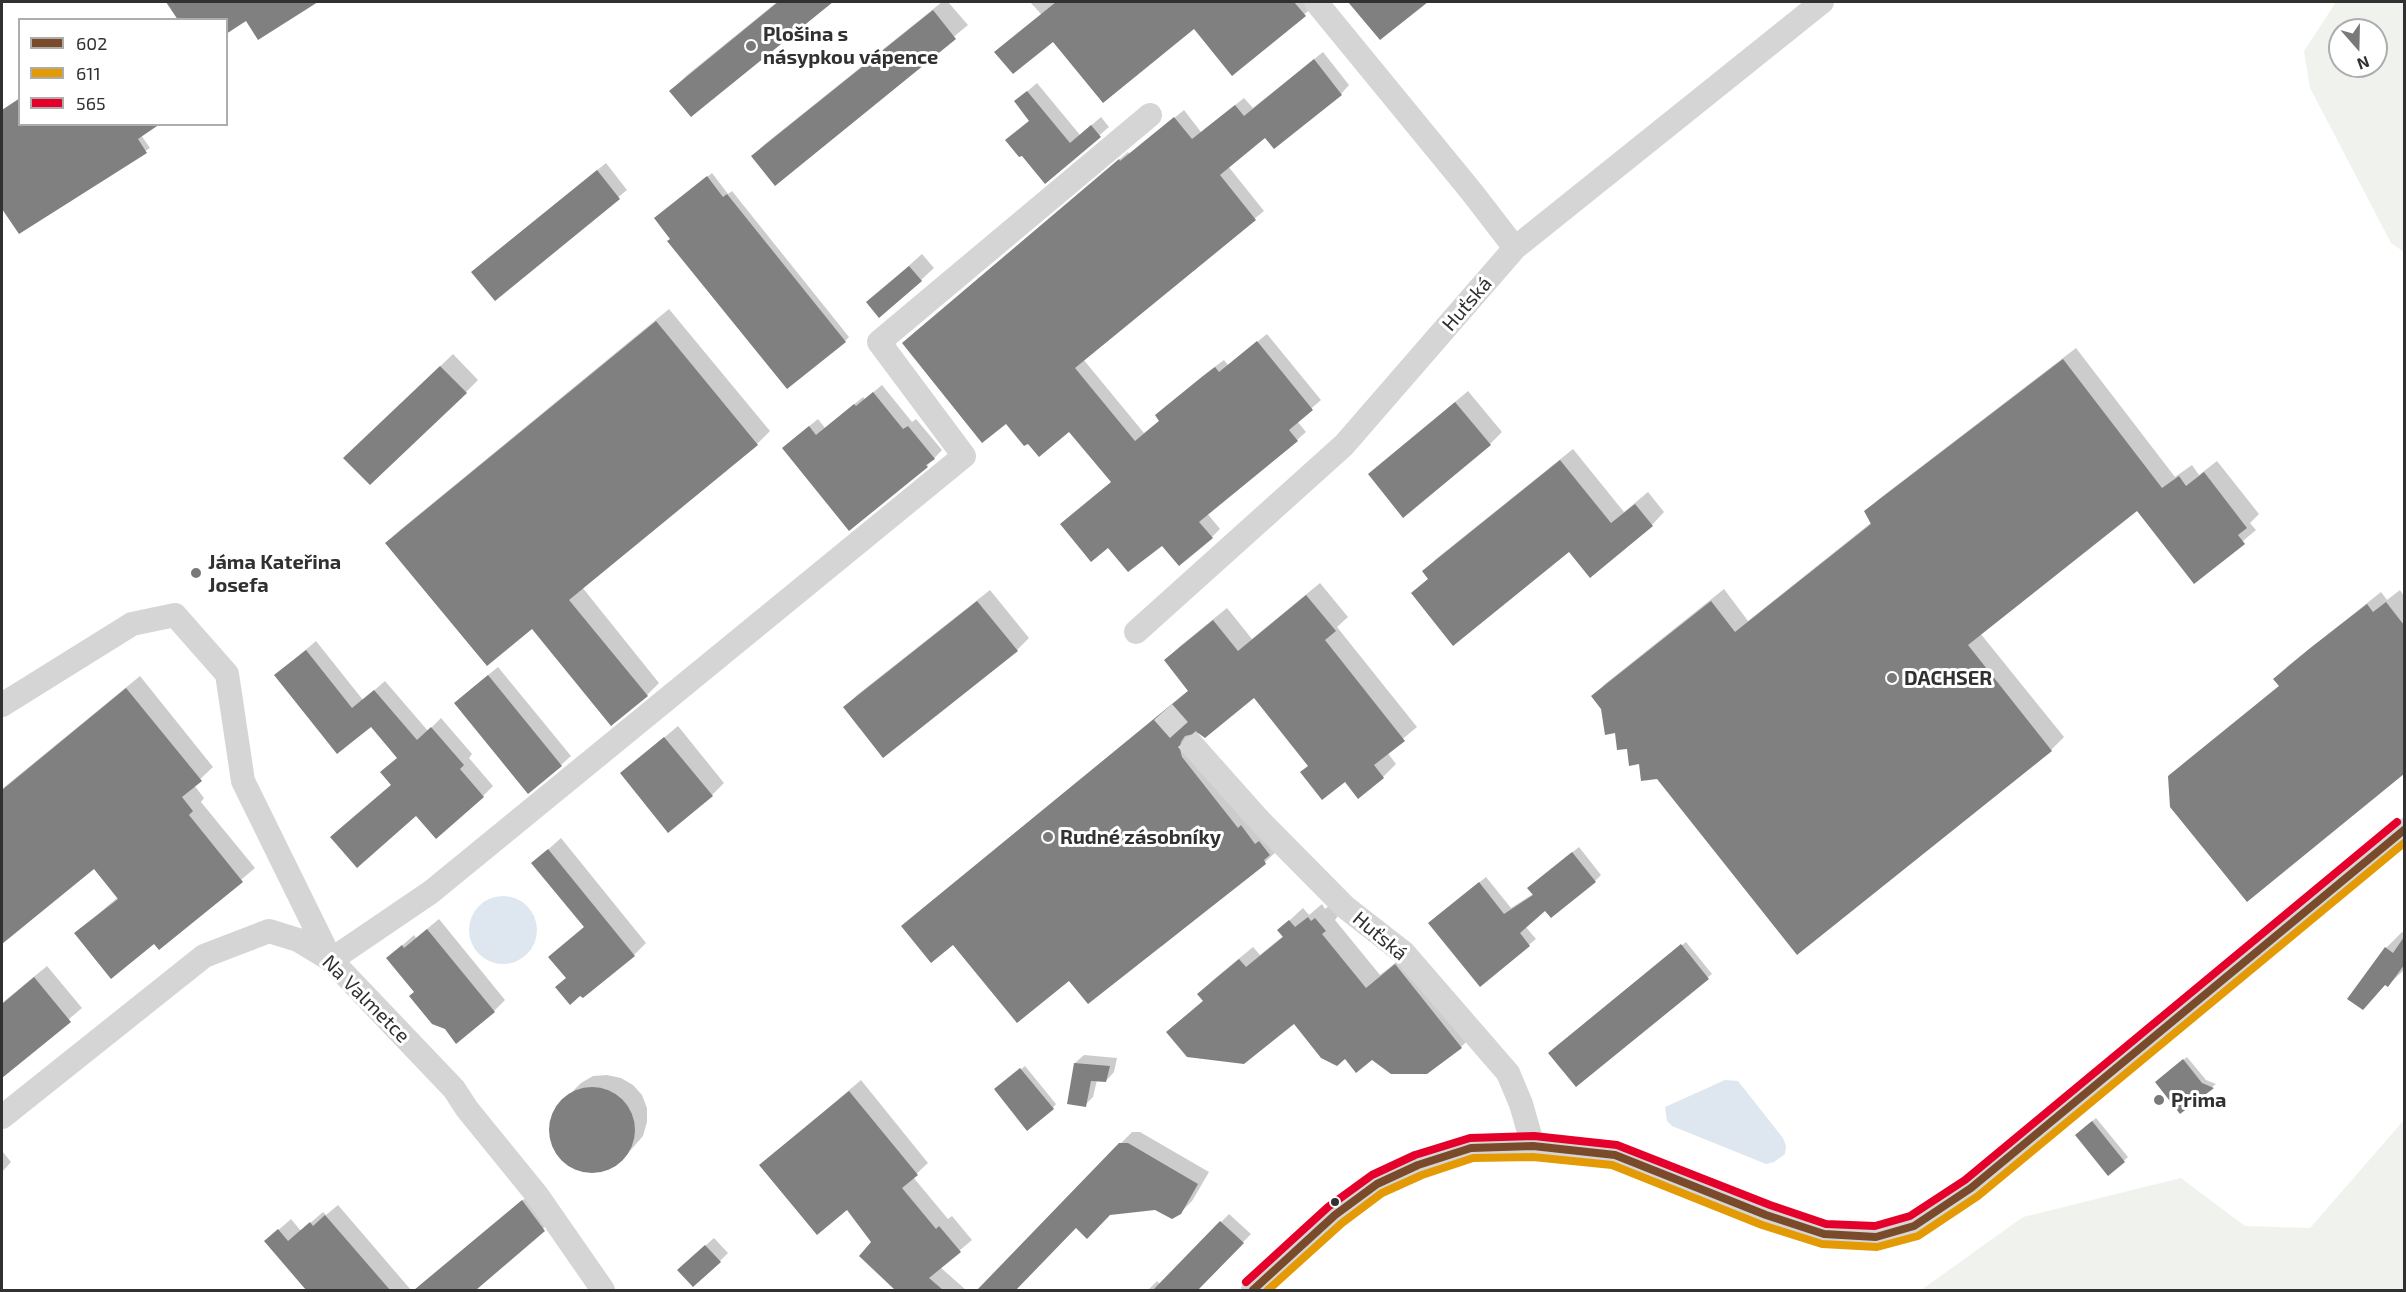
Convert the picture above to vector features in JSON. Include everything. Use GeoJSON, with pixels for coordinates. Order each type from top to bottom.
{"type":"FeatureCollection","features":[{"type":"Feature","properties":{"kind":"street"},"geometry":{"type":"LineString","coordinates":[[1316,2],[1515,248]]}},
{"type":"Feature","properties":{"kind":"street","name":"Huťská"},"geometry":{"type":"LineString","coordinates":[[1136,632],[1344,445],[1515,248],[1822,2]]}},
{"type":"Feature","properties":{"kind":"street"},"geometry":{"type":"LineString","coordinates":[[2,705],[132,624],[175,615],[227,674],[243,781],[331,960],[431,892],[964,456],[879,342],[1150,115]]}},
{"type":"Feature","properties":{"kind":"street","name":"Huťská"},"geometry":{"type":"LineString","coordinates":[[1194,747],[1259,820],[1345,907],[1404,953],[1508,1073],[1521,1104],[1533,1146]]}},
{"type":"Feature","properties":{"kind":"street"},"geometry":{"type":"LineString","coordinates":[[1253,1290],[1335,1215],[1377,1184],[1418,1165],[1471,1148],[1533,1146],[1615,1155],[1766,1215],[1824,1234],[1850,1238],[1876,1237],[1914,1226],[1971,1188],[2404,830]]}},
{"type":"Feature","properties":{"kind":"street","name":"Na Valmetce"},"geometry":{"type":"LineString","coordinates":[[2,1117],[204,956],[269,931],[298,940],[331,960],[454,1089],[467,1109],[537,1195],[603,1290]]}},
{"type":"Feature","properties":{"kind":"shaded area"},"geometry":{"type":"Polygon","coordinates":[[[2336,2],[2404,2],[2404,252],[2391,243],[2310,88],[2304,51],[2336,2]]]}},
{"type":"Feature","properties":{"kind":"shaded area"},"geometry":{"type":"Polygon","coordinates":[[[503,896],[516,899],[527,906],[534,917],[537,930],[534,943],[527,954],[516,961],[503,964],[490,961],[479,954],[472,943],[469,930],[472,917],[479,906],[490,899],[503,896]]]}},
{"type":"Feature","properties":{"kind":"shaded area"},"geometry":{"type":"Polygon","coordinates":[[[1725,1080],[1738,1081],[1783,1138],[1786,1146],[1785,1154],[1774,1162],[1766,1164],[1672,1126],[1667,1121],[1665,1107],[1725,1080]]]}},
{"type":"Feature","properties":{"kind":"shaded area"},"geometry":{"type":"Polygon","coordinates":[[[2404,1120],[2404,1290],[1921,1290],[2023,1217],[2181,1178],[2245,1226],[2310,1228],[2404,1120]]]}},
{"type":"Feature","properties":{"kind":"building"},"geometry":{"type":"Polygon","coordinates":[[[166,2],[318,2],[258,40],[246,21],[228,33],[228,18],[177,18],[166,2]]]}},
{"type":"Feature","properties":{"kind":"building","name":"Plošina s násypkou vápence"},"geometry":{"type":"Polygon","coordinates":[[[778,2],[833,2],[691,117],[669,91],[778,2]]]}},
{"type":"Feature","properties":{"kind":"building"},"geometry":{"type":"Polygon","coordinates":[[[1056,2],[1294,2],[1306,16],[1232,76],[1194,29],[1103,103],[1053,42],[1013,74],[994,52],[1056,2]]]}},
{"type":"Feature","properties":{"kind":"building"},"geometry":{"type":"Polygon","coordinates":[[[1348,2],[1428,2],[1380,40],[1348,2]]]}},
{"type":"Feature","properties":{"kind":"building"},"geometry":{"type":"Polygon","coordinates":[[[933,10],[956,39],[775,186],[751,156],[933,10]]]}},
{"type":"Feature","properties":{"kind":"building"},"geometry":{"type":"Polygon","coordinates":[[[1314,59],[1342,95],[1274,149],[1265,138],[1220,175],[1256,220],[1075,368],[1135,441],[1159,421],[1155,415],[1215,367],[1219,372],[1257,341],[1313,410],[1289,430],[1298,441],[1199,522],[1213,538],[1179,566],[1162,546],[1128,572],[1108,548],[1091,562],[1060,524],[1111,482],[1069,432],[1039,457],[1028,444],[1024,446],[1006,424],[982,443],[902,343],[1119,159],[1120,161],[1174,117],[1192,139],[1235,105],[1244,116],[1314,59]]]}},
{"type":"Feature","properties":{"kind":"building"},"geometry":{"type":"Polygon","coordinates":[[[1027,91],[1070,143],[1091,125],[1101,137],[1045,184],[1022,156],[1019,157],[1005,140],[1029,121],[1014,101],[1027,91]]]}},
{"type":"Feature","properties":{"kind":"building"},"geometry":{"type":"Polygon","coordinates":[[[18,99],[18,126],[157,126],[138,139],[147,153],[19,234],[2,209],[2,110],[18,99]]]}},
{"type":"Feature","properties":{"kind":"building"},"geometry":{"type":"Polygon","coordinates":[[[597,170],[620,199],[495,301],[471,272],[597,170]]]}},
{"type":"Feature","properties":{"kind":"building"},"geometry":{"type":"Polygon","coordinates":[[[707,176],[723,197],[727,194],[846,342],[787,389],[667,241],[670,239],[654,218],[707,176]]]}},
{"type":"Feature","properties":{"kind":"building"},"geometry":{"type":"Polygon","coordinates":[[[909,266],[922,281],[879,318],[866,302],[909,266]]]}},
{"type":"Feature","properties":{"kind":"building"},"geometry":{"type":"Polygon","coordinates":[[[656,321],[758,445],[569,600],[648,696],[611,726],[532,629],[487,666],[385,543],[656,321]]]}},
{"type":"Feature","properties":{"kind":"building"},"geometry":{"type":"Polygon","coordinates":[[[2063,359],[2162,488],[2179,476],[2186,486],[2204,472],[2247,528],[2238,535],[2245,544],[2194,584],[2137,511],[1968,645],[2052,751],[1797,955],[1657,779],[1641,781],[1639,764],[1629,766],[1627,749],[1617,750],[1615,733],[1605,735],[1601,709],[1591,696],[1711,601],[1735,632],[1871,524],[1864,511],[2063,359]]]}},
{"type":"Feature","properties":{"kind":"building"},"geometry":{"type":"Polygon","coordinates":[[[440,366],[467,393],[370,485],[343,458],[440,366]]]}},
{"type":"Feature","properties":{"kind":"building"},"geometry":{"type":"Polygon","coordinates":[[[873,392],[903,429],[908,426],[935,459],[849,531],[782,448],[809,426],[816,435],[854,404],[856,406],[873,392]]]}},
{"type":"Feature","properties":{"kind":"building"},"geometry":{"type":"Polygon","coordinates":[[[1455,402],[1491,445],[1403,518],[1368,474],[1455,402]]]}},
{"type":"Feature","properties":{"kind":"building"},"geometry":{"type":"Polygon","coordinates":[[[1560,460],[1611,523],[1635,504],[1653,526],[1590,578],[1569,552],[1453,646],[1411,593],[1428,579],[1422,571],[1560,460]]]}},
{"type":"Feature","properties":{"kind":"building"},"geometry":{"type":"Polygon","coordinates":[[[1306,595],[1336,631],[1325,640],[1405,741],[1374,765],[1384,778],[1358,799],[1345,782],[1322,800],[1300,772],[1308,766],[1254,698],[1205,738],[1198,733],[1185,736],[1180,749],[1182,757],[1238,828],[1241,825],[1255,844],[1259,841],[1270,855],[1264,860],[1266,864],[1088,1004],[1069,981],[1017,1023],[953,945],[931,963],[901,926],[1188,691],[1164,660],[1213,620],[1238,651],[1306,595]]]}},
{"type":"Feature","properties":{"kind":"building"},"geometry":{"type":"Polygon","coordinates":[[[977,601],[1018,651],[883,758],[843,707],[977,601]]]}},
{"type":"Feature","properties":{"kind":"building"},"geometry":{"type":"Polygon","coordinates":[[[2386,602],[2404,625],[2404,774],[2247,902],[2170,807],[2168,776],[2279,686],[2273,679],[2309,649],[2367,604],[2373,612],[2386,602]]]}},
{"type":"Feature","properties":{"kind":"building"},"geometry":{"type":"Polygon","coordinates":[[[306,650],[352,708],[374,690],[417,740],[431,727],[464,765],[460,769],[484,797],[436,839],[416,816],[357,868],[330,837],[391,785],[380,772],[397,758],[371,727],[337,754],[274,675],[306,650]]]}},
{"type":"Feature","properties":{"kind":"building"},"geometry":{"type":"Polygon","coordinates":[[[488,675],[562,766],[528,794],[454,703],[488,675]]]}},
{"type":"Feature","properties":{"kind":"building"},"geometry":{"type":"Polygon","coordinates":[[[126,688],[202,781],[182,797],[193,811],[189,815],[243,882],[159,950],[154,944],[111,979],[74,933],[118,899],[94,869],[2,944],[2,790],[126,688]]]}},
{"type":"Feature","properties":{"kind":"building"},"geometry":{"type":"Polygon","coordinates":[[[664,737],[713,796],[668,833],[620,773],[664,737]]]}},
{"type":"Feature","properties":{"kind":"building"},"geometry":{"type":"Polygon","coordinates":[[[548,849],[635,956],[583,998],[580,996],[570,1005],[555,987],[566,978],[548,957],[584,927],[531,863],[548,849]]]}},
{"type":"Feature","properties":{"kind":"building"},"geometry":{"type":"Polygon","coordinates":[[[1572,852],[1596,882],[1551,918],[1545,911],[1520,933],[1530,946],[1480,987],[1428,923],[1479,882],[1504,914],[1533,895],[1527,888],[1572,852]]]}},
{"type":"Feature","properties":{"kind":"building"},"geometry":{"type":"Polygon","coordinates":[[[1308,917],[1311,921],[1315,918],[1326,931],[1322,934],[1366,988],[1395,964],[1462,1048],[1427,1074],[1391,1074],[1372,1060],[1356,1073],[1345,1059],[1337,1066],[1321,1058],[1294,1024],[1244,1064],[1187,1057],[1166,1032],[1203,1001],[1197,994],[1239,959],[1246,967],[1283,937],[1277,930],[1289,920],[1295,927],[1308,917]]]}},
{"type":"Feature","properties":{"kind":"building"},"geometry":{"type":"Polygon","coordinates":[[[427,929],[495,1012],[456,1044],[445,1029],[432,1024],[409,996],[414,992],[386,958],[402,945],[404,948],[427,929]]]}},
{"type":"Feature","properties":{"kind":"building"},"geometry":{"type":"Polygon","coordinates":[[[2404,937],[2404,965],[2388,987],[2385,985],[2363,1010],[2347,999],[2385,947],[2393,953],[2404,937]]]}},
{"type":"Feature","properties":{"kind":"building"},"geometry":{"type":"Polygon","coordinates":[[[1681,944],[1709,979],[1576,1087],[1548,1053],[1681,944]]]}},
{"type":"Feature","properties":{"kind":"building"},"geometry":{"type":"Polygon","coordinates":[[[34,977],[71,1022],[2,1078],[2,1004],[34,977]]]}},
{"type":"Feature","properties":{"kind":"building"},"geometry":{"type":"Polygon","coordinates":[[[2183,1059],[2202,1083],[2214,1088],[2180,1114],[2155,1082],[2183,1059]]]}},
{"type":"Feature","properties":{"kind":"building"},"geometry":{"type":"Polygon","coordinates":[[[1074,1063],[1110,1066],[1106,1082],[1091,1081],[1086,1107],[1067,1104],[1074,1063]]]}},
{"type":"Feature","properties":{"kind":"building"},"geometry":{"type":"Polygon","coordinates":[[[1020,1068],[1054,1109],[1027,1131],[994,1089],[1020,1068]]]}},
{"type":"Feature","properties":{"kind":"building"},"geometry":{"type":"Polygon","coordinates":[[[584,1087],[600,1087],[623,1099],[632,1113],[635,1130],[632,1147],[623,1161],[600,1173],[584,1173],[568,1166],[556,1154],[549,1138],[549,1122],[556,1106],[568,1094],[584,1087]]]}},
{"type":"Feature","properties":{"kind":"building"},"geometry":{"type":"Polygon","coordinates":[[[849,1091],[918,1175],[902,1188],[936,1229],[939,1226],[961,1252],[929,1278],[943,1290],[895,1290],[859,1256],[871,1242],[847,1210],[817,1235],[759,1165],[849,1091]]]}},
{"type":"Feature","properties":{"kind":"building"},"geometry":{"type":"Polygon","coordinates":[[[2092,1121],[2125,1162],[2108,1176],[2075,1135],[2092,1121]]]}},
{"type":"Feature","properties":{"kind":"building"},"geometry":{"type":"Polygon","coordinates":[[[1119,1143],[1128,1143],[1198,1184],[1181,1214],[1172,1219],[1155,1210],[1110,1215],[1087,1239],[1076,1228],[1016,1290],[977,1290],[1119,1143]]]}},
{"type":"Feature","properties":{"kind":"building"},"geometry":{"type":"Polygon","coordinates":[[[522,1200],[545,1231],[476,1290],[414,1290],[522,1200]]]}},
{"type":"Feature","properties":{"kind":"building"},"geometry":{"type":"Polygon","coordinates":[[[325,1215],[390,1290],[306,1290],[264,1241],[278,1229],[288,1241],[310,1222],[313,1226],[325,1215]]]}},
{"type":"Feature","properties":{"kind":"building"},"geometry":{"type":"Polygon","coordinates":[[[1220,1221],[1244,1243],[1198,1290],[1153,1290],[1220,1221]]]}},
{"type":"Feature","properties":{"kind":"building"},"geometry":{"type":"Polygon","coordinates":[[[705,1245],[721,1262],[693,1287],[677,1270],[705,1245]]]}},
{"type":"Feature","properties":{"kind":"tunnel"},"geometry":{"type":"LineString","coordinates":[[1163,712],[1194,747]]}},
{"type":"Feature","properties":{"kind":"transit line","name":"565"},"geometry":{"type":"LineString","coordinates":[[1246,1282],[1328,1207],[1372,1175],[1415,1155],[1470,1138],[1534,1136],[1617,1145],[1770,1205],[1826,1224],[1875,1226],[1910,1216],[1965,1180],[2397,822]]}},
{"type":"Feature","properties":{"kind":"transit line","name":"602"},"geometry":{"type":"LineString","coordinates":[[1253,1290],[1335,1215],[1377,1184],[1418,1165],[1471,1148],[1533,1146],[1615,1155],[1766,1215],[1824,1234],[1876,1237],[1914,1226],[1971,1188],[2404,830]]}},
{"type":"Feature","properties":{"kind":"transit line","name":"611"},"geometry":{"type":"LineString","coordinates":[[1268,1290],[1342,1223],[1382,1193],[1422,1175],[1473,1158],[1533,1157],[1612,1165],[1762,1225],[1822,1244],[1877,1247],[1918,1236],[1978,1196],[2404,843]]}},
{"type":"Feature","properties":{"kind":"place","name":"Plošina s násypkou vápence"},"geometry":{"type":"Point","coordinates":[751,46]}},
{"type":"Feature","properties":{"kind":"place","name":"Jáma Kateřina Josefa"},"geometry":{"type":"Point","coordinates":[196,573]}},
{"type":"Feature","properties":{"kind":"place","name":"DACHSER"},"geometry":{"type":"Point","coordinates":[1892,678]}},
{"type":"Feature","properties":{"kind":"place","name":"Rudné zásobníky"},"geometry":{"type":"Point","coordinates":[1048,837]}},
{"type":"Feature","properties":{"kind":"place","name":"Prima"},"geometry":{"type":"Point","coordinates":[2159,1100]}}]}
